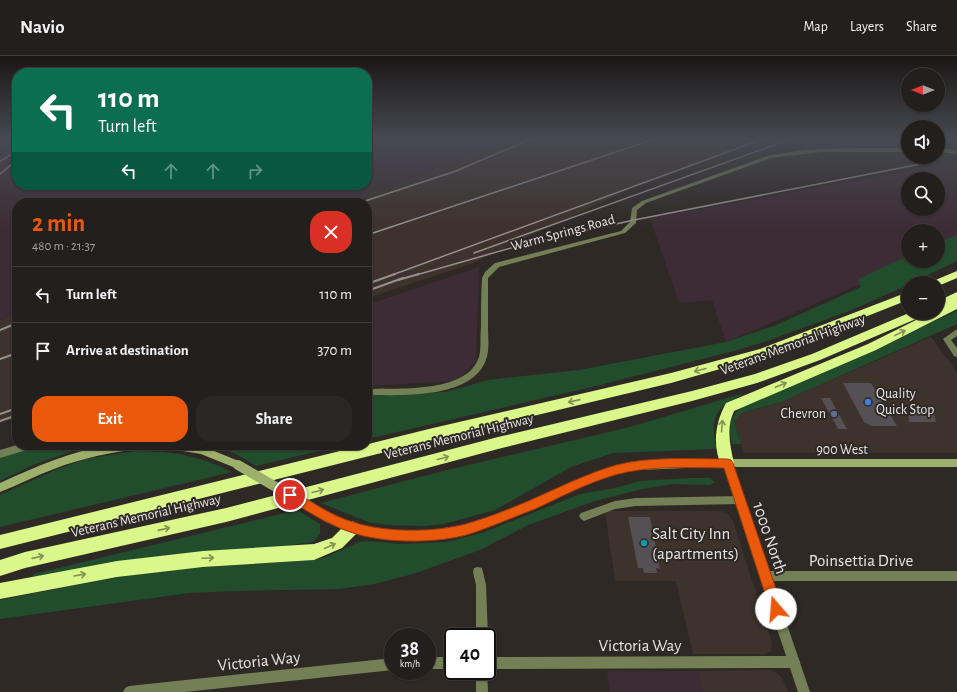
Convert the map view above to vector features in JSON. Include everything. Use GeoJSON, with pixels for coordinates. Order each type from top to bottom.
{"type":"FeatureCollection","features":[{"type":"Feature","properties":{"kind":"highway"},"geometry":{"type":"LineString","coordinates":[[945,279],[957,274]]}},
{"type":"Feature","properties":{"kind":"highway"},"geometry":{"type":"LineString","coordinates":[[945,301],[957,296]]}},
{"type":"Feature","properties":{"kind":"highway","name":"Veterans Memorial Highway"},"geometry":{"type":"LineString","coordinates":[[0,542],[671,378],[762,353],[901,299]]}},
{"type":"Feature","properties":{"kind":"highway"},"geometry":{"type":"LineString","coordinates":[[727,463],[722,432],[723,419],[730,407],[872,347],[957,304]]}},
{"type":"Feature","properties":{"kind":"highway","name":"Veterans Memorial Highway"},"geometry":{"type":"LineString","coordinates":[[0,568],[25,560],[226,515],[498,443],[692,396],[750,380],[816,356],[902,320]]}},
{"type":"Feature","properties":{"kind":"highway"},"geometry":{"type":"LineString","coordinates":[[0,591],[117,569],[203,559],[314,552],[337,543],[352,528]]}},
{"type":"Feature","properties":{"kind":"main road"},"geometry":{"type":"LineString","coordinates":[[0,488],[28,474],[72,457],[104,450]]}},
{"type":"Feature","properties":{"kind":"main road","name":"900 West"},"geometry":{"type":"LineString","coordinates":[[202,450],[238,465],[329,518],[352,528],[387,535],[410,536],[472,528],[585,481],[617,470],[650,464],[957,464]]}},
{"type":"Feature","properties":{"kind":"street","name":"Warm Springs Road"},"geometry":{"type":"LineString","coordinates":[[372,392],[453,386],[462,382],[476,371],[484,352],[485,278],[487,274],[498,265],[623,232],[633,223],[634,209],[644,202],[737,169]]}},
{"type":"Feature","properties":{"kind":"street"},"geometry":{"type":"LineString","coordinates":[[957,332],[948,337],[947,341],[957,354]]}},
{"type":"Feature","properties":{"kind":"street"},"geometry":{"type":"LineString","coordinates":[[0,454],[13,450]]}},
{"type":"Feature","properties":{"kind":"street","name":"1000 North"},"geometry":{"type":"LineString","coordinates":[[727,463],[804,692]]}},
{"type":"Feature","properties":{"kind":"street"},"geometry":{"type":"LineString","coordinates":[[584,516],[615,505],[636,502],[740,500]]}},
{"type":"Feature","properties":{"kind":"street"},"geometry":{"type":"LineString","coordinates":[[478,572],[481,585],[482,628]]}},
{"type":"Feature","properties":{"kind":"street","name":"Poinsettia Drive"},"geometry":{"type":"LineString","coordinates":[[765,576],[957,576]]}},
{"type":"Feature","properties":{"kind":"street","name":"Victoria Way"},"geometry":{"type":"LineString","coordinates":[[496,663],[794,662]]}},
{"type":"Feature","properties":{"kind":"street","name":"Victoria Way"},"geometry":{"type":"LineString","coordinates":[[129,692],[384,665]]}},
{"type":"Feature","properties":{"kind":"street"},"geometry":{"type":"LineString","coordinates":[[482,680],[482,692]]}},
{"type":"Feature","properties":{"kind":"shaded area"},"geometry":{"type":"Polygon","coordinates":[[[0,169],[12,169],[12,190],[372,190],[372,169],[434,169],[352,198],[12,198],[12,316],[0,320],[0,169]]]}},
{"type":"Feature","properties":{"kind":"shaded area"},"geometry":{"type":"Polygon","coordinates":[[[434,169],[681,169],[637,185],[471,264],[372,296],[372,198],[352,198],[434,169]]]}},
{"type":"Feature","properties":{"kind":"shaded area"},"geometry":{"type":"Polygon","coordinates":[[[920,169],[957,169],[957,243],[945,248],[945,224],[901,224],[901,267],[726,342],[712,300],[679,303],[650,218],[901,172],[901,216],[945,216],[945,172],[902,172],[920,169]]]}},
{"type":"Feature","properties":{"kind":"shaded area"},"geometry":{"type":"Polygon","coordinates":[[[479,267],[476,362],[456,381],[372,386],[372,303],[479,267]]]}},
{"type":"Feature","properties":{"kind":"shaded area"},"geometry":{"type":"Polygon","coordinates":[[[12,316],[12,419],[0,423],[0,320],[12,316]]]}},
{"type":"Feature","properties":{"kind":"shaded area"},"geometry":{"type":"Polygon","coordinates":[[[931,337],[957,372],[957,453],[744,453],[734,421],[743,412],[776,404],[931,337]]]}},
{"type":"Feature","properties":{"kind":"shaded area"},"geometry":{"type":"Polygon","coordinates":[[[605,511],[719,511],[727,513],[733,521],[772,643],[771,651],[765,654],[693,654],[676,581],[615,581],[605,511]]]}},
{"type":"Feature","properties":{"kind":"shaded area"},"geometry":{"type":"Polygon","coordinates":[[[771,670],[782,678],[788,692],[703,692],[698,671],[771,670]]]}},
{"type":"Feature","properties":{"kind":"shaded area"},"geometry":{"type":"Polygon","coordinates":[[[607,671],[698,671],[703,692],[610,692],[607,671]]]}},
{"type":"Feature","properties":{"kind":"green space"},"geometry":{"type":"Polygon","coordinates":[[[957,235],[957,261],[945,267],[945,240],[957,235]]]}},
{"type":"Feature","properties":{"kind":"green space"},"geometry":{"type":"Polygon","coordinates":[[[901,259],[901,268],[942,268],[926,276],[901,276],[901,288],[849,311],[761,343],[596,386],[372,438],[372,395],[446,392],[488,380],[579,370],[726,342],[774,326],[861,287],[858,279],[901,259]]]}},
{"type":"Feature","properties":{"kind":"green space"},"geometry":{"type":"Polygon","coordinates":[[[957,311],[957,324],[779,403],[743,412],[734,421],[741,444],[732,444],[730,428],[732,419],[737,411],[742,407],[937,320],[945,320],[945,316],[957,311]]]}},
{"type":"Feature","properties":{"kind":"green space"},"geometry":{"type":"Polygon","coordinates":[[[741,394],[742,395],[720,409],[717,415],[714,422],[714,438],[716,448],[714,449],[613,453],[571,467],[495,510],[444,524],[424,526],[386,525],[368,522],[321,503],[443,471],[630,427],[741,394]]]}},
{"type":"Feature","properties":{"kind":"green space"},"geometry":{"type":"Polygon","coordinates":[[[26,450],[76,450],[33,465],[0,481],[0,457],[26,450]]]}},
{"type":"Feature","properties":{"kind":"green space"},"geometry":{"type":"Polygon","coordinates":[[[225,450],[323,450],[256,466],[236,454],[225,450]]]}},
{"type":"Feature","properties":{"kind":"green space"},"geometry":{"type":"Polygon","coordinates":[[[135,451],[185,455],[219,466],[232,472],[0,527],[0,495],[55,470],[86,459],[135,451]]]}},
{"type":"Feature","properties":{"kind":"green space"},"geometry":{"type":"Polygon","coordinates":[[[710,478],[715,482],[710,485],[674,484],[642,489],[595,501],[528,525],[480,550],[413,574],[374,584],[339,589],[189,593],[0,619],[0,600],[85,583],[162,570],[314,560],[326,557],[359,542],[368,541],[400,544],[446,542],[482,533],[580,494],[615,488],[640,481],[710,478]]]}},
{"type":"Feature","properties":{"kind":"green space"},"geometry":{"type":"Polygon","coordinates":[[[297,510],[320,524],[320,534],[313,542],[33,580],[34,574],[297,510]]]}},
{"type":"Feature","properties":{"kind":"building","name":"Quality Quick Stop"},"geometry":{"type":"Polygon","coordinates":[[[843,383],[871,383],[897,426],[871,426],[864,422],[843,383]]]}},
{"type":"Feature","properties":{"kind":"building","name":"Chevron"},"geometry":{"type":"Polygon","coordinates":[[[821,398],[830,398],[847,429],[838,429],[821,398]]]}},
{"type":"Feature","properties":{"kind":"building"},"geometry":{"type":"Polygon","coordinates":[[[908,412],[934,413],[936,422],[909,422],[908,412]]]}},
{"type":"Feature","properties":{"kind":"building","name":"Salt City Inn (apartments)"},"geometry":{"type":"Polygon","coordinates":[[[628,517],[650,517],[660,569],[656,568],[657,573],[644,573],[643,568],[638,568],[628,517]]]}},
{"type":"Feature","properties":{"kind":"railway"},"geometry":{"type":"LineString","coordinates":[[0,174],[6,169]]}},
{"type":"Feature","properties":{"kind":"railway"},"geometry":{"type":"LineString","coordinates":[[372,199],[461,169]]}},
{"type":"Feature","properties":{"kind":"railway"},"geometry":{"type":"LineString","coordinates":[[372,233],[566,169]]}},
{"type":"Feature","properties":{"kind":"railway"},"geometry":{"type":"LineString","coordinates":[[392,275],[682,169]]}},
{"type":"Feature","properties":{"kind":"railway"},"geometry":{"type":"LineString","coordinates":[[474,253],[708,169]]}},
{"type":"Feature","properties":{"kind":"railway"},"geometry":{"type":"LineString","coordinates":[[416,275],[518,246],[634,220],[897,169]]}},
{"type":"Feature","properties":{"kind":"railway"},"geometry":{"type":"LineString","coordinates":[[372,282],[395,274]]}},
{"type":"Feature","properties":{"kind":"railway"},"geometry":{"type":"LineString","coordinates":[[398,280],[419,274]]}},
{"type":"Feature","properties":{"kind":"railway"},"geometry":{"type":"LineString","coordinates":[[372,289],[403,278]]}},
{"type":"Feature","properties":{"kind":"railway"},"geometry":{"type":"LineString","coordinates":[[0,330],[12,325]]}},
{"type":"Feature","properties":{"kind":"railway"},"geometry":{"type":"LineString","coordinates":[[0,359],[12,355]]}},
{"type":"Feature","properties":{"kind":"railway"},"geometry":{"type":"LineString","coordinates":[[0,414],[12,410]]}},
{"type":"Feature","properties":{"kind":"railway"},"geometry":{"type":"LineString","coordinates":[[0,421],[12,417]]}},
{"type":"Feature","properties":{"kind":"place","name":"Quality Quick Stop"},"geometry":{"type":"Point","coordinates":[868,402]}},
{"type":"Feature","properties":{"kind":"place","name":"Chevron"},"geometry":{"type":"Point","coordinates":[834,414]}},
{"type":"Feature","properties":{"kind":"place","name":"Salt City Inn (apartments)"},"geometry":{"type":"Point","coordinates":[644,543]}},
{"type":"Feature","properties":{"kind":"route"},"geometry":{"type":"LineString","coordinates":[[290,495],[329,518],[352,528],[387,535],[410,536],[472,528],[585,481],[617,470],[650,464],[727,463],[776,609]]}}]}
